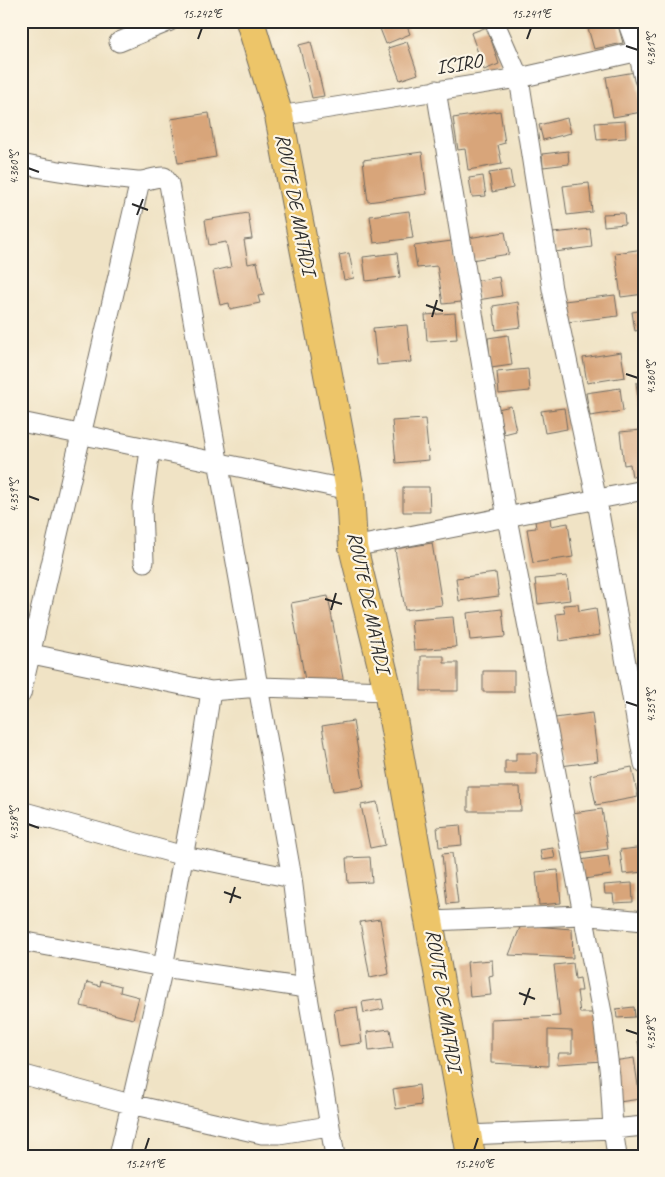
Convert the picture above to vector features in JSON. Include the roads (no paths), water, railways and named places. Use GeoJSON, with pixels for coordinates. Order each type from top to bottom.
{"type":"FeatureCollection","features":[{"type":"Feature","properties":{"kind":"main road","name":"ROUTE DE MATADI"},"geometry":{"type":"LineString","coordinates":[[250,21],[280,116],[350,490],[353,547],[388,691],[431,921],[469,1145]]}},
{"type":"Feature","properties":{"kind":"street"},"geometry":{"type":"LineString","coordinates":[[119,42],[170,21]]}},
{"type":"Feature","properties":{"kind":"street"},"geometry":{"type":"LineString","coordinates":[[494,21],[518,78],[552,289],[597,501],[644,764]]}},
{"type":"Feature","properties":{"kind":"street"},"geometry":{"type":"LineString","coordinates":[[627,21],[641,51],[644,79]]}},
{"type":"Feature","properties":{"kind":"street","name":"ISIRO"},"geometry":{"type":"LineString","coordinates":[[280,116],[518,78],[641,51]]}},
{"type":"Feature","properties":{"kind":"street"},"geometry":{"type":"LineString","coordinates":[[436,90],[507,518],[581,915],[603,1018],[610,1076],[612,1129],[617,1156]]}},
{"type":"Feature","properties":{"kind":"street"},"geometry":{"type":"LineString","coordinates":[[21,164],[140,182],[158,176],[164,177],[169,184],[216,462],[292,878],[306,988],[335,1156]]}},
{"type":"Feature","properties":{"kind":"street"},"geometry":{"type":"LineString","coordinates":[[21,694],[32,654],[140,182]]}},
{"type":"Feature","properties":{"kind":"street"},"geometry":{"type":"LineString","coordinates":[[21,422],[350,490]]}},
{"type":"Feature","properties":{"kind":"street"},"geometry":{"type":"LineString","coordinates":[[144,562],[142,507],[150,450]]}},
{"type":"Feature","properties":{"kind":"street"},"geometry":{"type":"LineString","coordinates":[[353,547],[597,501],[644,490]]}},
{"type":"Feature","properties":{"kind":"street"},"geometry":{"type":"LineString","coordinates":[[32,654],[211,691],[258,687],[388,691]]}},
{"type":"Feature","properties":{"kind":"street"},"geometry":{"type":"LineString","coordinates":[[119,1156],[164,966],[211,691]]}},
{"type":"Feature","properties":{"kind":"street"},"geometry":{"type":"LineString","coordinates":[[21,811],[184,856],[292,878]]}},
{"type":"Feature","properties":{"kind":"street"},"geometry":{"type":"LineString","coordinates":[[431,921],[581,915],[644,921]]}},
{"type":"Feature","properties":{"kind":"street"},"geometry":{"type":"LineString","coordinates":[[21,941],[306,988]]}},
{"type":"Feature","properties":{"kind":"street"},"geometry":{"type":"LineString","coordinates":[[21,1074],[130,1104],[262,1134],[279,1134],[329,1126]]}},
{"type":"Feature","properties":{"kind":"street"},"geometry":{"type":"LineString","coordinates":[[469,1145],[644,1126]]}}]}
